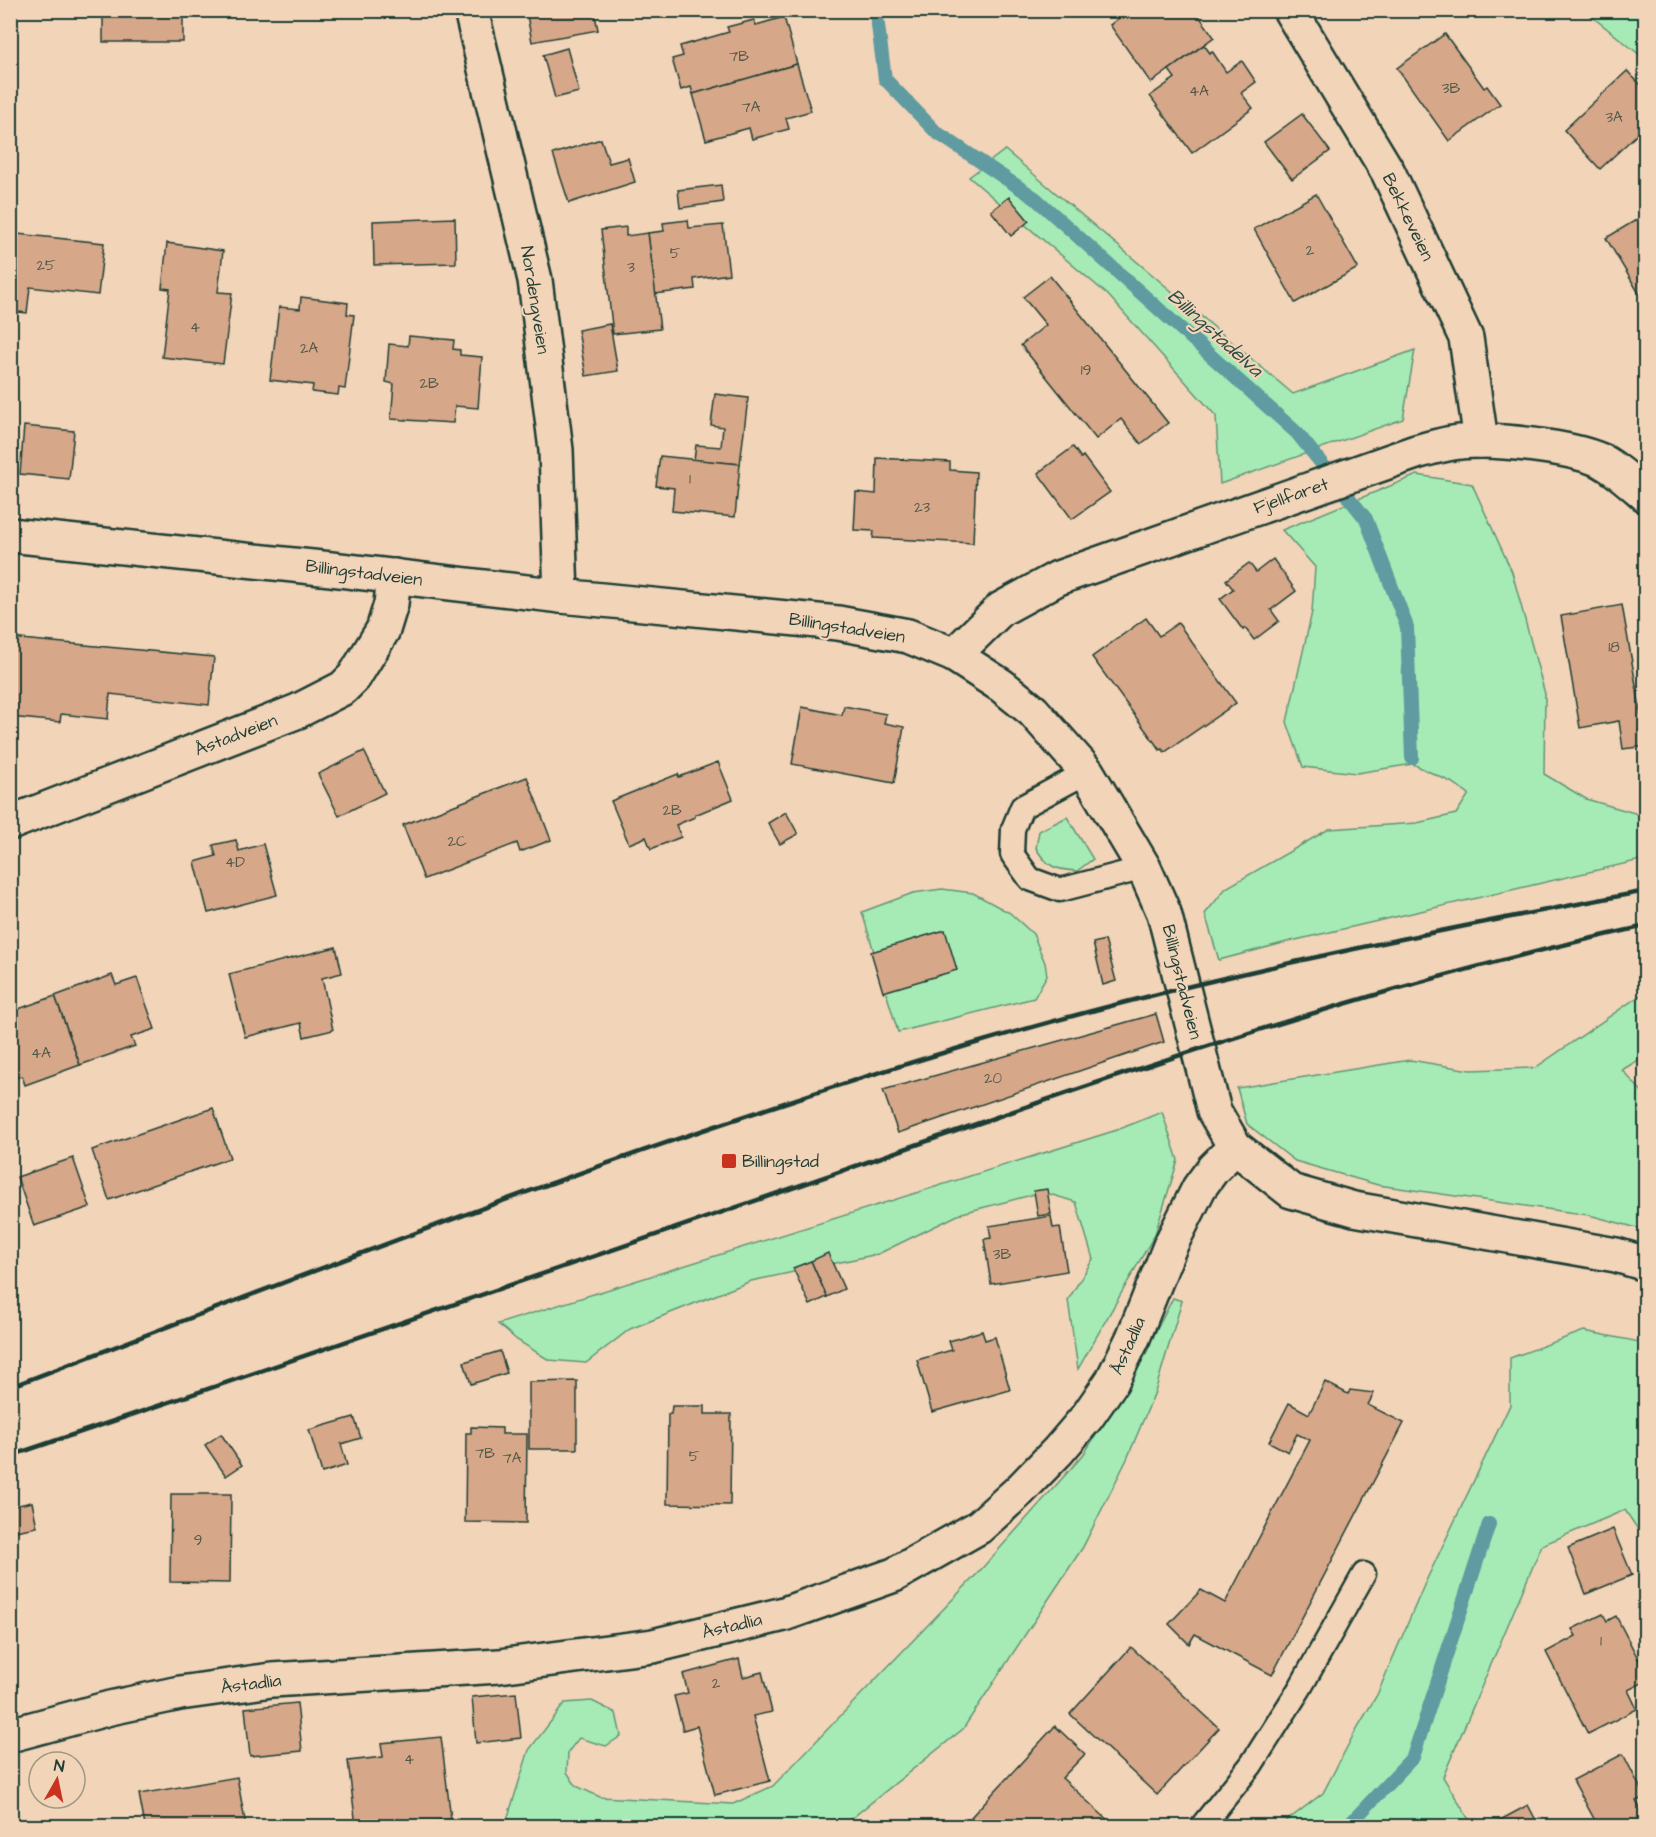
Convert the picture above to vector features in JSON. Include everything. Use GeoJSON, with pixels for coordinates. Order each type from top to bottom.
{"type":"FeatureCollection","features":[{"type":"Feature","properties":{"kind":"street","name":"Nordengveien"},"geometry":{"type":"LineString","coordinates":[[471,10],[535,280],[556,450],[561,596]]}},
{"type":"Feature","properties":{"kind":"street","name":"Bekkeveien"},"geometry":{"type":"LineString","coordinates":[[1290,10],[1388,172],[1466,338],[1481,441]]}},
{"type":"Feature","properties":{"kind":"street","name":"Fjellfaret"},"geometry":{"type":"LineString","coordinates":[[954,655],[1001,609],[1058,578],[1416,452],[1459,442],[1481,441],[1563,450],[1601,461],[1646,495]]}},
{"type":"Feature","properties":{"kind":"street","name":"Billingstadveien"},"geometry":{"type":"LineString","coordinates":[[10,535],[561,596],[838,623],[908,636],[954,655],[1002,686],[1033,711],[1087,772],[1144,868],[1164,913],[1214,1110],[1235,1147],[1291,1191],[1354,1209],[1616,1255],[1646,1264]]}},
{"type":"Feature","properties":{"kind":"street","name":"Åstadveien"},"geometry":{"type":"LineString","coordinates":[[10,823],[298,711],[343,688],[372,651],[383,630],[391,604],[394,576]]}},
{"type":"Feature","properties":{"kind":"street","name":"Åstadlia"},"geometry":{"type":"LineString","coordinates":[[10,1735],[110,1708],[180,1693],[272,1680],[499,1666],[653,1646],[784,1614],[894,1575],[979,1527],[1019,1491],[1087,1417],[1113,1381],[1170,1246],[1199,1188],[1213,1169],[1235,1147]]}},
{"type":"Feature","properties":{"kind":"lane"},"geometry":{"type":"LineString","coordinates":[[1087,772],[1022,807],[1013,829],[1012,854],[1030,879],[1060,890],[1144,868]]}},
{"type":"Feature","properties":{"kind":"lane"},"geometry":{"type":"LineString","coordinates":[[1202,1827],[1251,1765],[1300,1688],[1364,1574]]}},
{"type":"Feature","properties":{"kind":"green space"},"geometry":{"type":"Polygon","coordinates":[[[1585,11],[1645,11],[1645,59],[1585,11]]]}},
{"type":"Feature","properties":{"kind":"green space"},"geometry":{"type":"Polygon","coordinates":[[[1005,150],[1293,394],[1415,350],[1403,419],[1220,484],[1216,416],[1108,295],[969,177],[1005,150]]]}},
{"type":"Feature","properties":{"kind":"green space"},"geometry":{"type":"Polygon","coordinates":[[[1417,475],[1472,484],[1512,572],[1545,694],[1544,774],[1586,799],[1645,816],[1645,859],[1287,942],[1219,960],[1205,914],[1226,888],[1329,829],[1417,823],[1456,814],[1469,794],[1455,784],[1413,764],[1357,773],[1303,767],[1287,722],[1312,612],[1315,567],[1282,530],[1417,475]]]}},
{"type":"Feature","properties":{"kind":"green space"},"geometry":{"type":"Polygon","coordinates":[[[1067,817],[1093,859],[1077,871],[1063,870],[1053,866],[1036,848],[1039,831],[1067,817]]]}},
{"type":"Feature","properties":{"kind":"green space"},"geometry":{"type":"Polygon","coordinates":[[[942,889],[973,893],[1010,913],[1033,934],[1045,963],[1047,975],[1034,998],[898,1032],[862,912],[913,893],[942,889]]]}},
{"type":"Feature","properties":{"kind":"green space"},"geometry":{"type":"Polygon","coordinates":[[[1645,992],[1645,1056],[1622,1070],[1645,1095],[1645,1230],[1589,1215],[1378,1185],[1295,1161],[1247,1124],[1237,1088],[1410,1060],[1470,1070],[1535,1068],[1645,992]]]}},
{"type":"Feature","properties":{"kind":"green space"},"geometry":{"type":"Polygon","coordinates":[[[1162,1112],[1178,1160],[1155,1234],[1078,1369],[1068,1300],[1093,1259],[1076,1202],[1043,1192],[962,1213],[878,1254],[751,1281],[630,1329],[586,1363],[549,1360],[517,1340],[498,1324],[1117,1130],[1162,1112]]]}},
{"type":"Feature","properties":{"kind":"green space"},"geometry":{"type":"Polygon","coordinates":[[[1173,1298],[1182,1301],[1155,1392],[1127,1459],[1083,1547],[963,1729],[842,1826],[505,1826],[529,1750],[565,1703],[592,1701],[616,1713],[621,1736],[606,1746],[579,1738],[568,1752],[567,1772],[576,1786],[600,1797],[733,1804],[773,1786],[977,1574],[1083,1455],[1127,1388],[1173,1298]]]}},
{"type":"Feature","properties":{"kind":"green space"},"geometry":{"type":"Polygon","coordinates":[[[1584,1331],[1645,1343],[1645,1540],[1625,1510],[1542,1545],[1443,1777],[1473,1826],[1280,1826],[1323,1793],[1377,1695],[1425,1583],[1510,1405],[1510,1358],[1584,1331]]]}},
{"type":"Feature","properties":{"kind":"building"},"geometry":{"type":"Polygon","coordinates":[[[103,10],[183,10],[183,42],[103,42],[103,10]]]}},
{"type":"Feature","properties":{"kind":"building"},"geometry":{"type":"Polygon","coordinates":[[[526,10],[594,10],[598,30],[532,42],[526,10]]]}},
{"type":"Feature","properties":{"kind":"building"},"geometry":{"type":"Polygon","coordinates":[[[1129,10],[1195,10],[1214,37],[1151,83],[1110,25],[1129,10]]]}},
{"type":"Feature","properties":{"kind":"building"},"geometry":{"type":"Polygon","coordinates":[[[784,17],[797,64],[693,94],[691,87],[681,90],[672,59],[683,56],[680,46],[729,32],[727,27],[754,20],[756,25],[784,17]]]}},
{"type":"Feature","properties":{"kind":"building"},"geometry":{"type":"Polygon","coordinates":[[[1445,34],[1484,88],[1487,86],[1500,104],[1449,141],[1397,68],[1445,34]]]}},
{"type":"Feature","properties":{"kind":"building"},"geometry":{"type":"Polygon","coordinates":[[[1204,45],[1210,53],[1212,51],[1226,72],[1242,61],[1256,82],[1241,93],[1253,108],[1192,153],[1150,96],[1175,78],[1169,70],[1204,45]]]}},
{"type":"Feature","properties":{"kind":"building"},"geometry":{"type":"Polygon","coordinates":[[[567,48],[579,92],[555,98],[543,55],[567,48]]]}},
{"type":"Feature","properties":{"kind":"building"},"geometry":{"type":"Polygon","coordinates":[[[797,64],[811,111],[786,118],[789,129],[752,139],[749,128],[706,140],[693,94],[797,64]]]}},
{"type":"Feature","properties":{"kind":"building"},"geometry":{"type":"Polygon","coordinates":[[[1627,71],[1646,90],[1646,126],[1600,169],[1564,130],[1627,71]]]}},
{"type":"Feature","properties":{"kind":"building"},"geometry":{"type":"Polygon","coordinates":[[[1302,114],[1330,151],[1292,179],[1264,142],[1302,114]]]}},
{"type":"Feature","properties":{"kind":"building"},"geometry":{"type":"Polygon","coordinates":[[[601,139],[609,163],[628,158],[635,182],[569,203],[553,154],[601,139]]]}},
{"type":"Feature","properties":{"kind":"building"},"geometry":{"type":"Polygon","coordinates":[[[721,185],[723,202],[680,208],[678,190],[721,185]]]}},
{"type":"Feature","properties":{"kind":"building"},"geometry":{"type":"Polygon","coordinates":[[[1316,194],[1358,268],[1295,303],[1254,229],[1316,194]]]}},
{"type":"Feature","properties":{"kind":"building"},"geometry":{"type":"Polygon","coordinates":[[[1009,197],[1029,221],[1011,236],[991,211],[1009,197]]]}},
{"type":"Feature","properties":{"kind":"building"},"geometry":{"type":"Polygon","coordinates":[[[1646,214],[1646,305],[1606,238],[1646,214]]]}},
{"type":"Feature","properties":{"kind":"building"},"geometry":{"type":"Polygon","coordinates":[[[455,218],[456,263],[374,265],[373,221],[455,218]]]}},
{"type":"Feature","properties":{"kind":"building"},"geometry":{"type":"Polygon","coordinates":[[[688,220],[689,228],[723,225],[729,274],[694,279],[695,289],[655,294],[648,233],[664,231],[663,223],[688,220]]]}},
{"type":"Feature","properties":{"kind":"building"},"geometry":{"type":"Polygon","coordinates":[[[626,227],[626,236],[648,233],[660,329],[613,334],[601,230],[626,227]]]}},
{"type":"Feature","properties":{"kind":"building"},"geometry":{"type":"Polygon","coordinates":[[[17,234],[104,243],[98,295],[30,287],[27,313],[10,311],[10,252],[15,252],[17,234]]]}},
{"type":"Feature","properties":{"kind":"building"},"geometry":{"type":"Polygon","coordinates":[[[167,243],[223,251],[218,292],[232,293],[223,364],[162,357],[170,289],[162,288],[167,243]]]}},
{"type":"Feature","properties":{"kind":"building"},"geometry":{"type":"Polygon","coordinates":[[[1050,276],[1168,423],[1141,444],[1121,419],[1096,439],[1021,345],[1046,325],[1023,297],[1050,276]]]}},
{"type":"Feature","properties":{"kind":"building"},"geometry":{"type":"Polygon","coordinates":[[[301,297],[348,303],[347,314],[354,315],[345,389],[339,388],[338,395],[312,392],[313,385],[270,380],[279,307],[300,309],[301,297]]]}},
{"type":"Feature","properties":{"kind":"building"},"geometry":{"type":"Polygon","coordinates":[[[610,324],[618,371],[586,376],[578,330],[610,324]]]}},
{"type":"Feature","properties":{"kind":"building"},"geometry":{"type":"Polygon","coordinates":[[[409,336],[454,340],[453,349],[460,350],[460,355],[482,357],[478,408],[455,406],[453,423],[391,419],[394,384],[386,382],[389,344],[408,346],[409,336]]]}},
{"type":"Feature","properties":{"kind":"building"},"geometry":{"type":"Polygon","coordinates":[[[715,394],[748,398],[740,464],[694,460],[696,445],[721,447],[723,427],[711,425],[715,394]]]}},
{"type":"Feature","properties":{"kind":"building"},"geometry":{"type":"Polygon","coordinates":[[[24,426],[74,431],[69,479],[20,474],[24,426]]]}},
{"type":"Feature","properties":{"kind":"building"},"geometry":{"type":"Polygon","coordinates":[[[1073,447],[1081,458],[1083,456],[1110,492],[1072,519],[1038,473],[1073,447]]]}},
{"type":"Feature","properties":{"kind":"building"},"geometry":{"type":"Polygon","coordinates":[[[660,456],[740,464],[735,517],[672,511],[674,488],[656,486],[660,456]]]}},
{"type":"Feature","properties":{"kind":"building"},"geometry":{"type":"Polygon","coordinates":[[[877,458],[950,462],[950,470],[976,472],[973,543],[873,538],[874,531],[854,530],[856,492],[876,494],[877,458]]]}},
{"type":"Feature","properties":{"kind":"building"},"geometry":{"type":"Polygon","coordinates":[[[1273,559],[1296,591],[1271,610],[1279,621],[1254,640],[1245,628],[1243,630],[1220,599],[1233,589],[1226,580],[1249,563],[1256,572],[1273,559]]]}},
{"type":"Feature","properties":{"kind":"building"},"geometry":{"type":"Polygon","coordinates":[[[1622,605],[1641,714],[1644,713],[1646,722],[1646,746],[1623,749],[1619,721],[1580,728],[1561,616],[1622,605]]]}},
{"type":"Feature","properties":{"kind":"building"},"geometry":{"type":"Polygon","coordinates":[[[1146,618],[1159,636],[1178,623],[1236,703],[1165,752],[1160,750],[1092,657],[1146,618]]]}},
{"type":"Feature","properties":{"kind":"building"},"geometry":{"type":"Polygon","coordinates":[[[10,638],[214,657],[209,705],[110,694],[108,719],[61,714],[60,722],[10,717],[10,638]]]}},
{"type":"Feature","properties":{"kind":"building"},"geometry":{"type":"Polygon","coordinates":[[[844,706],[886,714],[884,723],[904,727],[894,783],[792,764],[802,707],[842,715],[844,706]]]}},
{"type":"Feature","properties":{"kind":"building"},"geometry":{"type":"Polygon","coordinates":[[[364,751],[385,793],[339,816],[318,774],[364,751]]]}},
{"type":"Feature","properties":{"kind":"building"},"geometry":{"type":"Polygon","coordinates":[[[718,762],[733,799],[676,825],[681,837],[651,849],[646,837],[629,844],[611,801],[678,774],[679,777],[718,762]]]}},
{"type":"Feature","properties":{"kind":"building"},"geometry":{"type":"Polygon","coordinates":[[[527,777],[551,840],[520,852],[517,843],[424,879],[403,825],[527,777]]]}},
{"type":"Feature","properties":{"kind":"building"},"geometry":{"type":"Polygon","coordinates":[[[786,812],[798,834],[780,844],[768,823],[786,812]]]}},
{"type":"Feature","properties":{"kind":"building"},"geometry":{"type":"Polygon","coordinates":[[[236,840],[239,851],[263,844],[277,895],[208,913],[195,862],[216,856],[213,845],[236,840]]]}},
{"type":"Feature","properties":{"kind":"building"},"geometry":{"type":"Polygon","coordinates":[[[945,930],[957,970],[883,992],[871,952],[945,930]]]}},
{"type":"Feature","properties":{"kind":"building"},"geometry":{"type":"Polygon","coordinates":[[[1105,940],[1116,981],[1103,985],[1093,943],[1105,940]]]}},
{"type":"Feature","properties":{"kind":"building"},"geometry":{"type":"Polygon","coordinates":[[[336,947],[342,973],[322,978],[333,1030],[304,1037],[301,1023],[245,1037],[229,974],[336,947]]]}},
{"type":"Feature","properties":{"kind":"building"},"geometry":{"type":"Polygon","coordinates":[[[112,975],[116,985],[137,978],[155,1029],[131,1037],[135,1046],[80,1065],[55,996],[112,975]]]}},
{"type":"Feature","properties":{"kind":"building"},"geometry":{"type":"Polygon","coordinates":[[[55,996],[80,1065],[25,1085],[22,1076],[10,1079],[10,1012],[55,996]]]}},
{"type":"Feature","properties":{"kind":"building"},"geometry":{"type":"Polygon","coordinates":[[[1156,1014],[1164,1042],[898,1133],[883,1090],[1156,1014]]]}},
{"type":"Feature","properties":{"kind":"building"},"geometry":{"type":"Polygon","coordinates":[[[213,1108],[230,1158],[109,1200],[92,1150],[213,1108]]]}},
{"type":"Feature","properties":{"kind":"building"},"geometry":{"type":"Polygon","coordinates":[[[73,1158],[90,1207],[34,1226],[17,1177],[73,1158]]]}},
{"type":"Feature","properties":{"kind":"building"},"geometry":{"type":"Polygon","coordinates":[[[1047,1189],[1051,1214],[1038,1216],[1034,1191],[1047,1189]]]}},
{"type":"Feature","properties":{"kind":"building"},"geometry":{"type":"Polygon","coordinates":[[[1051,1216],[1053,1228],[1060,1227],[1067,1271],[991,1284],[984,1239],[991,1238],[989,1226],[1051,1216]]]}},
{"type":"Feature","properties":{"kind":"building"},"geometry":{"type":"Polygon","coordinates":[[[828,1253],[844,1289],[827,1297],[811,1261],[828,1253]]]}},
{"type":"Feature","properties":{"kind":"building"},"geometry":{"type":"Polygon","coordinates":[[[811,1261],[827,1297],[810,1305],[793,1268],[811,1261]]]}},
{"type":"Feature","properties":{"kind":"building"},"geometry":{"type":"Polygon","coordinates":[[[982,1331],[985,1340],[995,1337],[1010,1390],[932,1412],[917,1360],[952,1350],[949,1341],[982,1331]]]}},
{"type":"Feature","properties":{"kind":"building"},"geometry":{"type":"Polygon","coordinates":[[[500,1351],[507,1373],[471,1384],[464,1362],[500,1351]]]}},
{"type":"Feature","properties":{"kind":"building"},"geometry":{"type":"Polygon","coordinates":[[[577,1381],[577,1449],[529,1449],[529,1382],[577,1381]]]}},
{"type":"Feature","properties":{"kind":"building"},"geometry":{"type":"Polygon","coordinates":[[[1325,1382],[1348,1394],[1350,1390],[1374,1393],[1368,1405],[1404,1423],[1272,1675],[1195,1634],[1189,1644],[1169,1624],[1201,1590],[1225,1603],[1310,1440],[1297,1434],[1288,1452],[1269,1442],[1289,1403],[1309,1414],[1325,1382]]]}},
{"type":"Feature","properties":{"kind":"building"},"geometry":{"type":"Polygon","coordinates":[[[672,1406],[705,1406],[705,1414],[731,1414],[730,1505],[667,1504],[668,1414],[671,1414],[672,1406]]]}},
{"type":"Feature","properties":{"kind":"building"},"geometry":{"type":"Polygon","coordinates":[[[354,1417],[361,1438],[341,1444],[347,1465],[322,1473],[309,1430],[354,1417]]]}},
{"type":"Feature","properties":{"kind":"building"},"geometry":{"type":"Polygon","coordinates":[[[471,1427],[502,1428],[502,1434],[527,1434],[526,1523],[465,1522],[466,1433],[471,1433],[471,1427]]]}},
{"type":"Feature","properties":{"kind":"building"},"geometry":{"type":"Polygon","coordinates":[[[221,1434],[242,1465],[226,1476],[205,1445],[221,1434]]]}},
{"type":"Feature","properties":{"kind":"building"},"geometry":{"type":"Polygon","coordinates":[[[171,1494],[231,1494],[230,1583],[170,1582],[171,1494]]]}},
{"type":"Feature","properties":{"kind":"building"},"geometry":{"type":"Polygon","coordinates":[[[32,1502],[37,1527],[10,1532],[10,1507],[32,1502]]]}},
{"type":"Feature","properties":{"kind":"building"},"geometry":{"type":"Polygon","coordinates":[[[1613,1529],[1632,1575],[1586,1594],[1568,1548],[1613,1529]]]}},
{"type":"Feature","properties":{"kind":"building"},"geometry":{"type":"Polygon","coordinates":[[[1603,1614],[1607,1621],[1616,1616],[1646,1674],[1646,1681],[1628,1690],[1637,1709],[1588,1734],[1546,1652],[1576,1636],[1572,1629],[1603,1614]]]}},
{"type":"Feature","properties":{"kind":"building"},"geometry":{"type":"Polygon","coordinates":[[[1131,1647],[1219,1728],[1157,1795],[1070,1714],[1131,1647]]]}},
{"type":"Feature","properties":{"kind":"building"},"geometry":{"type":"Polygon","coordinates":[[[739,1659],[743,1677],[762,1672],[772,1712],[753,1716],[770,1781],[715,1795],[697,1726],[683,1730],[674,1696],[688,1693],[683,1674],[739,1659]]]}},
{"type":"Feature","properties":{"kind":"building"},"geometry":{"type":"Polygon","coordinates":[[[516,1693],[521,1738],[476,1743],[472,1697],[516,1693]]]}},
{"type":"Feature","properties":{"kind":"building"},"geometry":{"type":"Polygon","coordinates":[[[297,1703],[302,1751],[250,1756],[245,1708],[297,1703]]]}},
{"type":"Feature","properties":{"kind":"building"},"geometry":{"type":"Polygon","coordinates":[[[1055,1726],[1085,1754],[1062,1778],[1111,1823],[1109,1826],[981,1826],[971,1817],[1055,1726]]]}},
{"type":"Feature","properties":{"kind":"building"},"geometry":{"type":"Polygon","coordinates":[[[441,1737],[451,1819],[386,1826],[356,1826],[348,1761],[383,1757],[381,1743],[441,1737]]]}},
{"type":"Feature","properties":{"kind":"building"},"geometry":{"type":"Polygon","coordinates":[[[1623,1754],[1645,1797],[1636,1801],[1646,1818],[1646,1826],[1598,1826],[1573,1780],[1623,1754]]]}},
{"type":"Feature","properties":{"kind":"building"},"geometry":{"type":"Polygon","coordinates":[[[237,1777],[246,1826],[145,1826],[139,1794],[237,1777]]]}},
{"type":"Feature","properties":{"kind":"building"},"geometry":{"type":"Polygon","coordinates":[[[11,1805],[16,1826],[10,1826],[11,1805]]]}},
{"type":"Feature","properties":{"kind":"building"},"geometry":{"type":"Polygon","coordinates":[[[1528,1805],[1539,1826],[1491,1825],[1528,1805]]]}},
{"type":"Feature","properties":{"kind":"waterway","name":"Billingstadelva"},"geometry":{"type":"LineString","coordinates":[[876,10],[885,79],[936,132],[1035,198],[1297,433],[1366,519],[1407,627],[1412,758]]}},
{"type":"Feature","properties":{"kind":"waterway"},"geometry":{"type":"LineString","coordinates":[[1348,1826],[1413,1757],[1489,1524]]}},
{"type":"Feature","properties":{"kind":"railway"},"geometry":{"type":"LineString","coordinates":[[10,1387],[366,1251],[605,1164],[845,1083],[966,1046],[1219,979],[1474,924],[1646,891]]}},
{"type":"Feature","properties":{"kind":"railway"},"geometry":{"type":"LineString","coordinates":[[10,1456],[1137,1069],[1338,1006],[1440,977],[1646,926]]}},
{"type":"Feature","properties":{"kind":"place","name":"Billingstad"},"geometry":{"type":"Point","coordinates":[729,1161]}}]}
